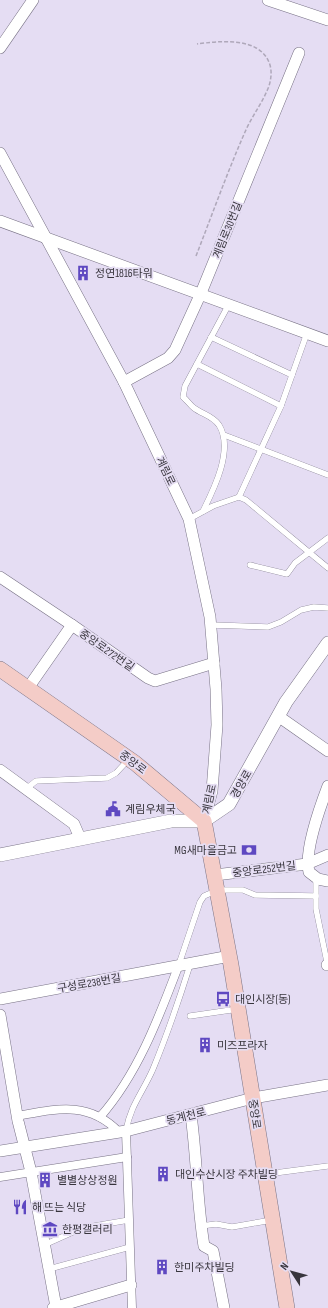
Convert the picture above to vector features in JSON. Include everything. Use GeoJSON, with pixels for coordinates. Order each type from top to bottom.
{"type":"FeatureCollection","features":[{"type":"Feature","properties":{"kind":"main road","name":"중앙로"},"geometry":{"type":"LineString","coordinates":[[0,669],[129,759],[204,821],[230,956],[264,1174],[287,1308]]}},
{"type":"Feature","properties":{"kind":"street"},"geometry":{"type":"LineString","coordinates":[[0,48],[33,0]]}},
{"type":"Feature","properties":{"kind":"street"},"geometry":{"type":"LineString","coordinates":[[268,0],[328,20]]}},
{"type":"Feature","properties":{"kind":"street","name":"계림로30번길"},"geometry":{"type":"LineString","coordinates":[[124,382],[168,358],[172,353],[201,293],[299,53]]}},
{"type":"Feature","properties":{"kind":"street","name":"계림로"},"geometry":{"type":"LineString","coordinates":[[0,153],[124,382],[189,519],[211,625],[214,663],[216,738],[212,791],[204,821]]}},
{"type":"Feature","properties":{"kind":"street"},"geometry":{"type":"LineString","coordinates":[[0,221],[201,293],[328,341]]}},
{"type":"Feature","properties":{"kind":"street"},"geometry":{"type":"LineString","coordinates":[[0,577],[47,606],[72,625]]}},
{"type":"Feature","properties":{"kind":"street","name":"중앙로272번길"},"geometry":{"type":"LineString","coordinates":[[28,688],[72,625],[148,678],[155,681],[214,663]]}},
{"type":"Feature","properties":{"kind":"street","name":"경양로"},"geometry":{"type":"LineString","coordinates":[[204,821],[229,804],[298,683],[328,644]]}},
{"type":"Feature","properties":{"kind":"street"},"geometry":{"type":"LineString","coordinates":[[278,716],[328,751]]}},
{"type":"Feature","properties":{"kind":"street"},"geometry":{"type":"LineString","coordinates":[[0,770],[74,824],[80,838]]}},
{"type":"Feature","properties":{"kind":"street"},"geometry":{"type":"LineString","coordinates":[[307,864],[315,823],[328,786]]}},
{"type":"Feature","properties":{"kind":"street"},"geometry":{"type":"LineString","coordinates":[[0,855],[171,821],[204,821]]}},
{"type":"Feature","properties":{"kind":"street"},"geometry":{"type":"LineString","coordinates":[[307,864],[328,855]]}},
{"type":"Feature","properties":{"kind":"street","name":"중앙로252번길"},"geometry":{"type":"LineString","coordinates":[[215,875],[307,864],[309,872],[316,877]]}},
{"type":"Feature","properties":{"kind":"street"},"geometry":{"type":"LineString","coordinates":[[316,877],[328,881]]}},
{"type":"Feature","properties":{"kind":"street","name":"구성로238번길"},"geometry":{"type":"LineString","coordinates":[[0,999],[190,965],[230,956]]}},
{"type":"Feature","properties":{"kind":"street"},"geometry":{"type":"LineString","coordinates":[[100,1118],[111,1104],[130,1074],[162,1011],[178,967]]}},
{"type":"Feature","properties":{"kind":"street"},"geometry":{"type":"LineString","coordinates":[[0,1015],[17,1116],[31,1172],[55,1308],[131,1285]]}},
{"type":"Feature","properties":{"kind":"street","name":"동계천로"},"geometry":{"type":"LineString","coordinates":[[0,1151],[123,1132],[253,1098],[328,1084]]}},
{"type":"Feature","properties":{"kind":"street"},"geometry":{"type":"LineString","coordinates":[[17,1116],[67,1108],[79,1109],[100,1118],[123,1132],[127,1157],[132,1308]]}},
{"type":"Feature","properties":{"kind":"street"},"geometry":{"type":"LineString","coordinates":[[191,1115],[196,1152],[201,1226],[204,1246],[213,1251],[224,1308]]}},
{"type":"Feature","properties":{"kind":"street"},"geometry":{"type":"LineString","coordinates":[[0,1177],[127,1157]]}},
{"type":"Feature","properties":{"kind":"lane"},"geometry":{"type":"LineString","coordinates":[[203,511],[212,493],[221,467],[225,449],[224,435],[219,425],[213,419],[193,408],[183,397],[185,386],[229,304]]}},
{"type":"Feature","properties":{"kind":"lane"},"geometry":{"type":"LineString","coordinates":[[239,497],[281,406],[307,333]]}},
{"type":"Feature","properties":{"kind":"lane"},"geometry":{"type":"LineString","coordinates":[[211,337],[292,375]]}},
{"type":"Feature","properties":{"kind":"lane"},"geometry":{"type":"LineString","coordinates":[[198,364],[281,406]]}},
{"type":"Feature","properties":{"kind":"lane"},"geometry":{"type":"LineString","coordinates":[[224,435],[328,475]]}},
{"type":"Feature","properties":{"kind":"lane"},"geometry":{"type":"LineString","coordinates":[[189,519],[232,497],[239,497],[246,500],[328,568]]}},
{"type":"Feature","properties":{"kind":"lane"},"geometry":{"type":"LineString","coordinates":[[250,565],[287,574],[295,563],[328,538]]}},
{"type":"Feature","properties":{"kind":"lane"},"geometry":{"type":"LineString","coordinates":[[211,625],[268,627],[282,622],[301,610],[314,607],[328,608]]}},
{"type":"Feature","properties":{"kind":"lane"},"geometry":{"type":"LineString","coordinates":[[26,789],[32,782],[36,781],[106,778],[116,773],[129,759]]}},
{"type":"Feature","properties":{"kind":"lane"},"geometry":{"type":"LineString","coordinates":[[316,877],[316,909],[328,966]]}},
{"type":"Feature","properties":{"kind":"lane"},"geometry":{"type":"LineString","coordinates":[[178,967],[200,902],[204,896],[218,890],[243,890],[255,895],[316,896]]}},
{"type":"Feature","properties":{"kind":"lane"},"geometry":{"type":"LineString","coordinates":[[123,1132],[128,1116],[152,1071],[174,1017],[190,965]]}},
{"type":"Feature","properties":{"kind":"lane"},"geometry":{"type":"LineString","coordinates":[[190,1016],[238,1008]]}},
{"type":"Feature","properties":{"kind":"lane"},"geometry":{"type":"LineString","coordinates":[[264,1174],[328,1166]]}},
{"type":"Feature","properties":{"kind":"lane"},"geometry":{"type":"LineString","coordinates":[[44,1245],[88,1227],[129,1220]]}},
{"type":"Feature","properties":{"kind":"lane"},"geometry":{"type":"LineString","coordinates":[[201,1226],[216,1224],[232,1227],[272,1220]]}},
{"type":"Feature","properties":{"kind":"lane"},"geometry":{"type":"LineString","coordinates":[[49,1269],[130,1247]]}},
{"type":"Feature","properties":{"kind":"path"},"geometry":{"type":"LineString","coordinates":[[196,256],[245,131],[268,87],[271,75],[267,58],[255,47],[226,42],[197,44]]}},
{"type":"Feature","properties":{"kind":"place","name":"정연1816타워"},"geometry":{"type":"Point","coordinates":[83,273]}},
{"type":"Feature","properties":{"kind":"place","name":"계림우체국"},"geometry":{"type":"Point","coordinates":[113,809]}},
{"type":"Feature","properties":{"kind":"place","name":"MG새마을금고"},"geometry":{"type":"Point","coordinates":[249,850]}},
{"type":"Feature","properties":{"kind":"place","name":"대인시장(동)"},"geometry":{"type":"Point","coordinates":[223,999]}},
{"type":"Feature","properties":{"kind":"place","name":"미즈프라자"},"geometry":{"type":"Point","coordinates":[205,1045]}},
{"type":"Feature","properties":{"kind":"place","name":"대인수산시장 주차빌딩"},"geometry":{"type":"Point","coordinates":[163,1174]}},
{"type":"Feature","properties":{"kind":"place","name":"별별상상정원"},"geometry":{"type":"Point","coordinates":[45,1180]}},
{"type":"Feature","properties":{"kind":"place","name":"해 뜨는 식당"},"geometry":{"type":"Point","coordinates":[20,1207]}},
{"type":"Feature","properties":{"kind":"place","name":"한평갤러리"},"geometry":{"type":"Point","coordinates":[50,1229]}},
{"type":"Feature","properties":{"kind":"place","name":"한미주차빌딩"},"geometry":{"type":"Point","coordinates":[162,1267]}}]}
